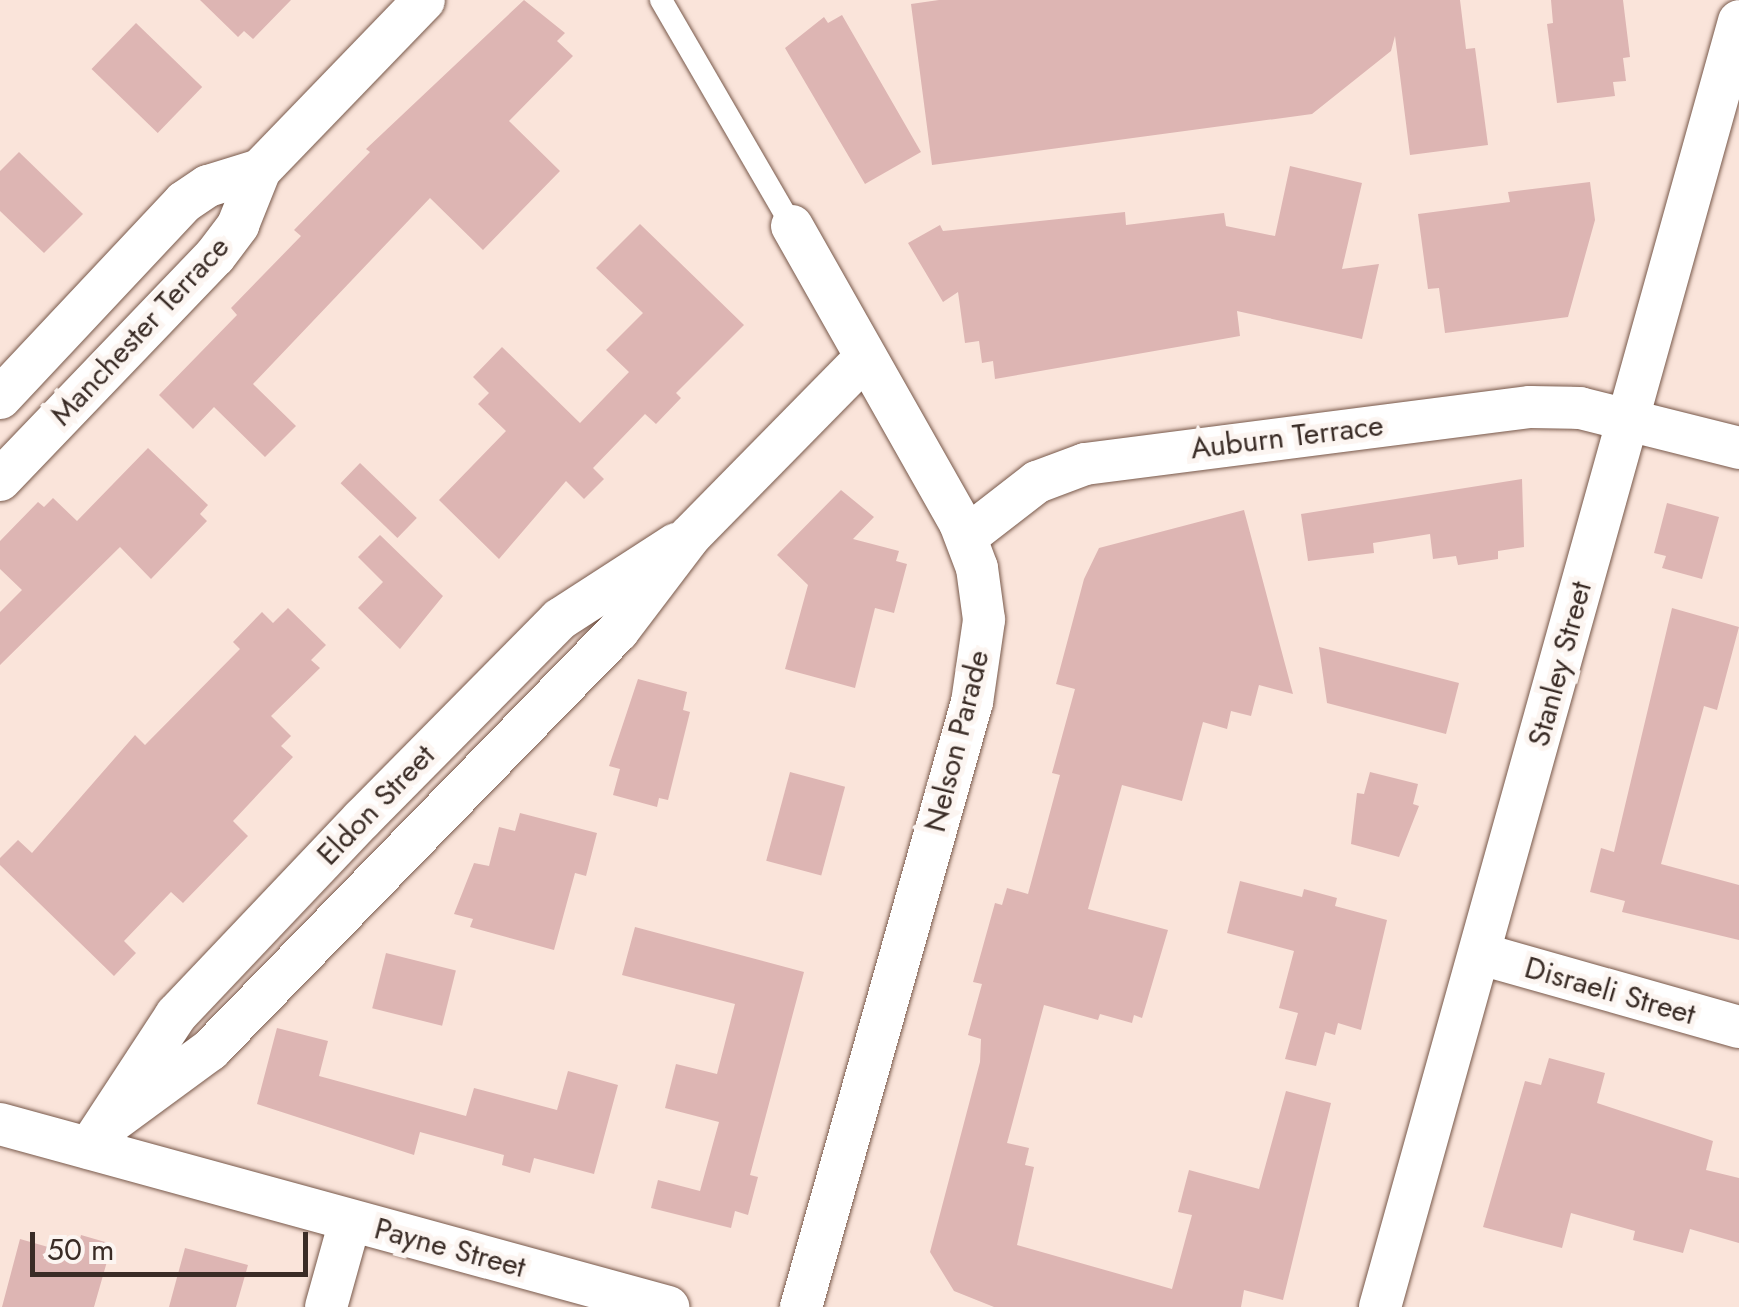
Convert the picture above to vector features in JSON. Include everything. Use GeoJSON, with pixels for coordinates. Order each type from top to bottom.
{"type":"FeatureCollection","features":[{"type":"Feature","properties":{"kind":"street","name":"Manchester Terrace"},"geometry":{"type":"LineString","coordinates":[[0,480],[215,256],[238,225],[260,170],[424,0]]}},
{"type":"Feature","properties":{"kind":"street","name":"Stanley Street"},"geometry":{"type":"LineString","coordinates":[[1380,1307],[1739,21]]}},
{"type":"Feature","properties":{"kind":"street","name":"Manchester Terrace"},"geometry":{"type":"LineString","coordinates":[[0,398],[184,202],[208,186],[260,170]]}},
{"type":"Feature","properties":{"kind":"street","name":"Nelson Parade"},"geometry":{"type":"LineString","coordinates":[[792,226],[966,537],[983,601],[978,676],[801,1307]]}},
{"type":"Feature","properties":{"kind":"street","name":"Eldon Street"},"geometry":{"type":"LineString","coordinates":[[100,1135],[210,1050],[618,632],[690,536],[865,358]]}},
{"type":"Feature","properties":{"kind":"street","name":"Auburn Terrace"},"geometry":{"type":"LineString","coordinates":[[966,537],[1037,482],[1099,461],[1530,406],[1580,408],[1739,448]]}},
{"type":"Feature","properties":{"kind":"street","name":"Disraeli Street"},"geometry":{"type":"LineString","coordinates":[[1480,954],[1739,1027]]}},
{"type":"Feature","properties":{"kind":"street","name":"Payne Street"},"geometry":{"type":"LineString","coordinates":[[0,1124],[100,1135],[350,1221],[668,1307]]}},
{"type":"Feature","properties":{"kind":"street"},"geometry":{"type":"LineString","coordinates":[[326,1307],[350,1221]]}},
{"type":"Feature","properties":{"kind":"lane","name":"Nelson Parade"},"geometry":{"type":"LineString","coordinates":[[661,0],[792,226]]}},
{"type":"Feature","properties":{"kind":"building"},"geometry":{"type":"Polygon","coordinates":[[[200,0],[291,0],[253,39],[244,31],[238,37],[200,0]]]}},
{"type":"Feature","properties":{"kind":"building"},"geometry":{"type":"Polygon","coordinates":[[[524,0],[565,33],[557,41],[573,56],[509,121],[560,171],[483,250],[430,198],[253,384],[296,426],[265,457],[214,407],[193,429],[159,395],[237,315],[231,308],[301,236],[294,230],[370,152],[366,149],[524,0]]]}},
{"type":"Feature","properties":{"kind":"building"},"geometry":{"type":"Polygon","coordinates":[[[939,0],[1460,0],[1466,49],[1475,48],[1488,145],[1410,155],[1395,36],[1391,51],[1312,114],[932,165],[911,4],[939,0]]]}},
{"type":"Feature","properties":{"kind":"building"},"geometry":{"type":"Polygon","coordinates":[[[1551,0],[1623,0],[1630,57],[1623,58],[1626,81],[1613,82],[1615,96],[1557,103],[1547,24],[1553,23],[1551,0]]]}},
{"type":"Feature","properties":{"kind":"building"},"geometry":{"type":"Polygon","coordinates":[[[842,15],[921,152],[865,184],[785,48],[824,17],[828,23],[842,15]]]}},
{"type":"Feature","properties":{"kind":"building"},"geometry":{"type":"Polygon","coordinates":[[[136,23],[202,87],[158,133],[92,69],[136,23]]]}},
{"type":"Feature","properties":{"kind":"building"},"geometry":{"type":"Polygon","coordinates":[[[19,152],[83,214],[44,253],[0,211],[0,171],[19,152]]]}},
{"type":"Feature","properties":{"kind":"building"},"geometry":{"type":"Polygon","coordinates":[[[1290,166],[1362,183],[1342,269],[1379,264],[1362,339],[1237,311],[1240,336],[995,379],[993,361],[982,363],[979,341],[965,343],[958,292],[943,302],[908,243],[940,225],[943,231],[1125,212],[1126,225],[1224,213],[1226,226],[1275,236],[1290,166]]]}},
{"type":"Feature","properties":{"kind":"building"},"geometry":{"type":"Polygon","coordinates":[[[1590,182],[1595,220],[1568,317],[1445,333],[1439,288],[1428,289],[1418,214],[1510,202],[1508,192],[1590,182]]]}},
{"type":"Feature","properties":{"kind":"building"},"geometry":{"type":"Polygon","coordinates":[[[640,224],[744,325],[676,393],[681,398],[656,424],[645,414],[593,468],[604,479],[584,499],[566,481],[499,559],[439,500],[506,431],[478,404],[489,393],[473,377],[502,347],[580,423],[629,372],[606,350],[643,313],[596,268],[640,224]]]}},
{"type":"Feature","properties":{"kind":"building"},"geometry":{"type":"Polygon","coordinates":[[[148,448],[208,505],[200,514],[207,521],[151,579],[120,547],[0,665],[0,612],[22,590],[0,569],[0,541],[38,502],[44,507],[53,498],[77,521],[148,448]]]}},
{"type":"Feature","properties":{"kind":"building"},"geometry":{"type":"Polygon","coordinates":[[[360,463],[417,518],[397,538],[341,483],[360,463]]]}},
{"type":"Feature","properties":{"kind":"building"},"geometry":{"type":"Polygon","coordinates":[[[1522,479],[1524,547],[1498,551],[1498,559],[1458,565],[1456,556],[1433,559],[1430,534],[1373,543],[1374,553],[1308,561],[1301,514],[1522,479]]]}},
{"type":"Feature","properties":{"kind":"building"},"geometry":{"type":"Polygon","coordinates":[[[841,490],[874,517],[853,539],[899,551],[896,561],[907,564],[894,613],[875,608],[855,688],[785,669],[808,585],[777,555],[841,490]]]}},
{"type":"Feature","properties":{"kind":"building"},"geometry":{"type":"Polygon","coordinates":[[[1667,503],[1719,517],[1702,579],[1662,568],[1666,556],[1654,553],[1667,503]]]}},
{"type":"Feature","properties":{"kind":"building"},"geometry":{"type":"Polygon","coordinates":[[[1244,510],[1293,694],[1259,685],[1251,716],[1231,711],[1227,729],[1203,722],[1182,801],[1122,785],[1088,909],[1168,930],[1142,1018],[1134,1015],[1132,1023],[1100,1014],[1098,1020],[1044,1005],[1007,1143],[1029,1148],[1025,1165],[1034,1167],[1017,1245],[1172,1289],[1192,1215],[1178,1212],[1189,1170],[1259,1189],[1286,1091],[1331,1103],[1283,1300],[1244,1290],[1241,1307],[994,1307],[954,1291],[930,1252],[980,1062],[981,1039],[968,1035],[982,984],[973,982],[995,903],[1002,905],[1007,888],[1028,894],[1060,775],[1052,773],[1075,689],[1056,684],[1084,579],[1099,548],[1244,510]]]}},
{"type":"Feature","properties":{"kind":"building"},"geometry":{"type":"Polygon","coordinates":[[[380,535],[443,596],[400,649],[358,608],[383,582],[358,557],[380,535]]]}},
{"type":"Feature","properties":{"kind":"building"},"geometry":{"type":"Polygon","coordinates":[[[288,608],[326,645],[311,660],[320,668],[271,716],[291,736],[281,746],[293,757],[233,821],[248,836],[183,903],[171,892],[124,941],[136,953],[114,976],[0,865],[0,858],[18,840],[32,853],[135,735],[145,745],[240,649],[233,642],[262,612],[273,623],[288,608]]]}},
{"type":"Feature","properties":{"kind":"building"},"geometry":{"type":"Polygon","coordinates":[[[1672,608],[1739,627],[1717,710],[1704,706],[1661,864],[1739,885],[1739,940],[1622,912],[1625,901],[1590,892],[1601,848],[1614,852],[1672,608]]]}},
{"type":"Feature","properties":{"kind":"building"},"geometry":{"type":"Polygon","coordinates":[[[1319,647],[1459,683],[1446,734],[1327,703],[1319,647]]]}},
{"type":"Feature","properties":{"kind":"building"},"geometry":{"type":"Polygon","coordinates":[[[638,679],[687,692],[683,710],[690,712],[668,800],[659,798],[657,807],[613,795],[620,769],[609,766],[638,679]]]}},
{"type":"Feature","properties":{"kind":"building"},"geometry":{"type":"Polygon","coordinates":[[[790,772],[845,787],[821,876],[766,861],[790,772]]]}},
{"type":"Feature","properties":{"kind":"building"},"geometry":{"type":"Polygon","coordinates":[[[1370,772],[1418,784],[1413,804],[1419,806],[1399,857],[1351,844],[1357,793],[1364,794],[1370,772]]]}},
{"type":"Feature","properties":{"kind":"building"},"geometry":{"type":"Polygon","coordinates":[[[520,813],[597,833],[586,876],[575,873],[554,950],[470,927],[473,919],[454,914],[474,863],[489,866],[499,827],[515,831],[520,813]]]}},
{"type":"Feature","properties":{"kind":"building"},"geometry":{"type":"Polygon","coordinates":[[[1240,881],[1302,897],[1304,889],[1337,898],[1335,906],[1387,920],[1361,1030],[1338,1023],[1335,1035],[1325,1032],[1316,1066],[1285,1059],[1298,1013],[1279,1008],[1294,951],[1227,933],[1240,881]]]}},
{"type":"Feature","properties":{"kind":"building"},"geometry":{"type":"Polygon","coordinates":[[[635,927],[804,972],[750,1175],[758,1177],[748,1215],[735,1211],[731,1228],[651,1208],[658,1180],[700,1191],[719,1122],[665,1108],[676,1064],[717,1074],[735,1004],[622,975],[635,927]]]}},
{"type":"Feature","properties":{"kind":"building"},"geometry":{"type":"Polygon","coordinates":[[[386,953],[456,970],[442,1026],[372,1008],[386,953]]]}},
{"type":"Feature","properties":{"kind":"building"},"geometry":{"type":"Polygon","coordinates":[[[277,1028],[328,1041],[319,1076],[466,1116],[474,1088],[557,1110],[568,1071],[618,1085],[594,1174],[534,1158],[530,1173],[502,1165],[504,1155],[420,1132],[414,1155],[257,1104],[277,1028]]]}},
{"type":"Feature","properties":{"kind":"building"},"geometry":{"type":"Polygon","coordinates":[[[1549,1058],[1605,1073],[1597,1103],[1713,1141],[1706,1170],[1739,1178],[1739,1243],[1690,1229],[1683,1253],[1633,1240],[1635,1231],[1571,1213],[1562,1248],[1483,1227],[1525,1081],[1541,1085],[1549,1058]]]}},
{"type":"Feature","properties":{"kind":"building"},"geometry":{"type":"Polygon","coordinates":[[[81,1235],[112,1244],[94,1307],[2,1307],[20,1239],[76,1255],[81,1235]]]}},
{"type":"Feature","properties":{"kind":"building"},"geometry":{"type":"Polygon","coordinates":[[[185,1248],[248,1265],[236,1307],[169,1307],[185,1248]]]}}]}
